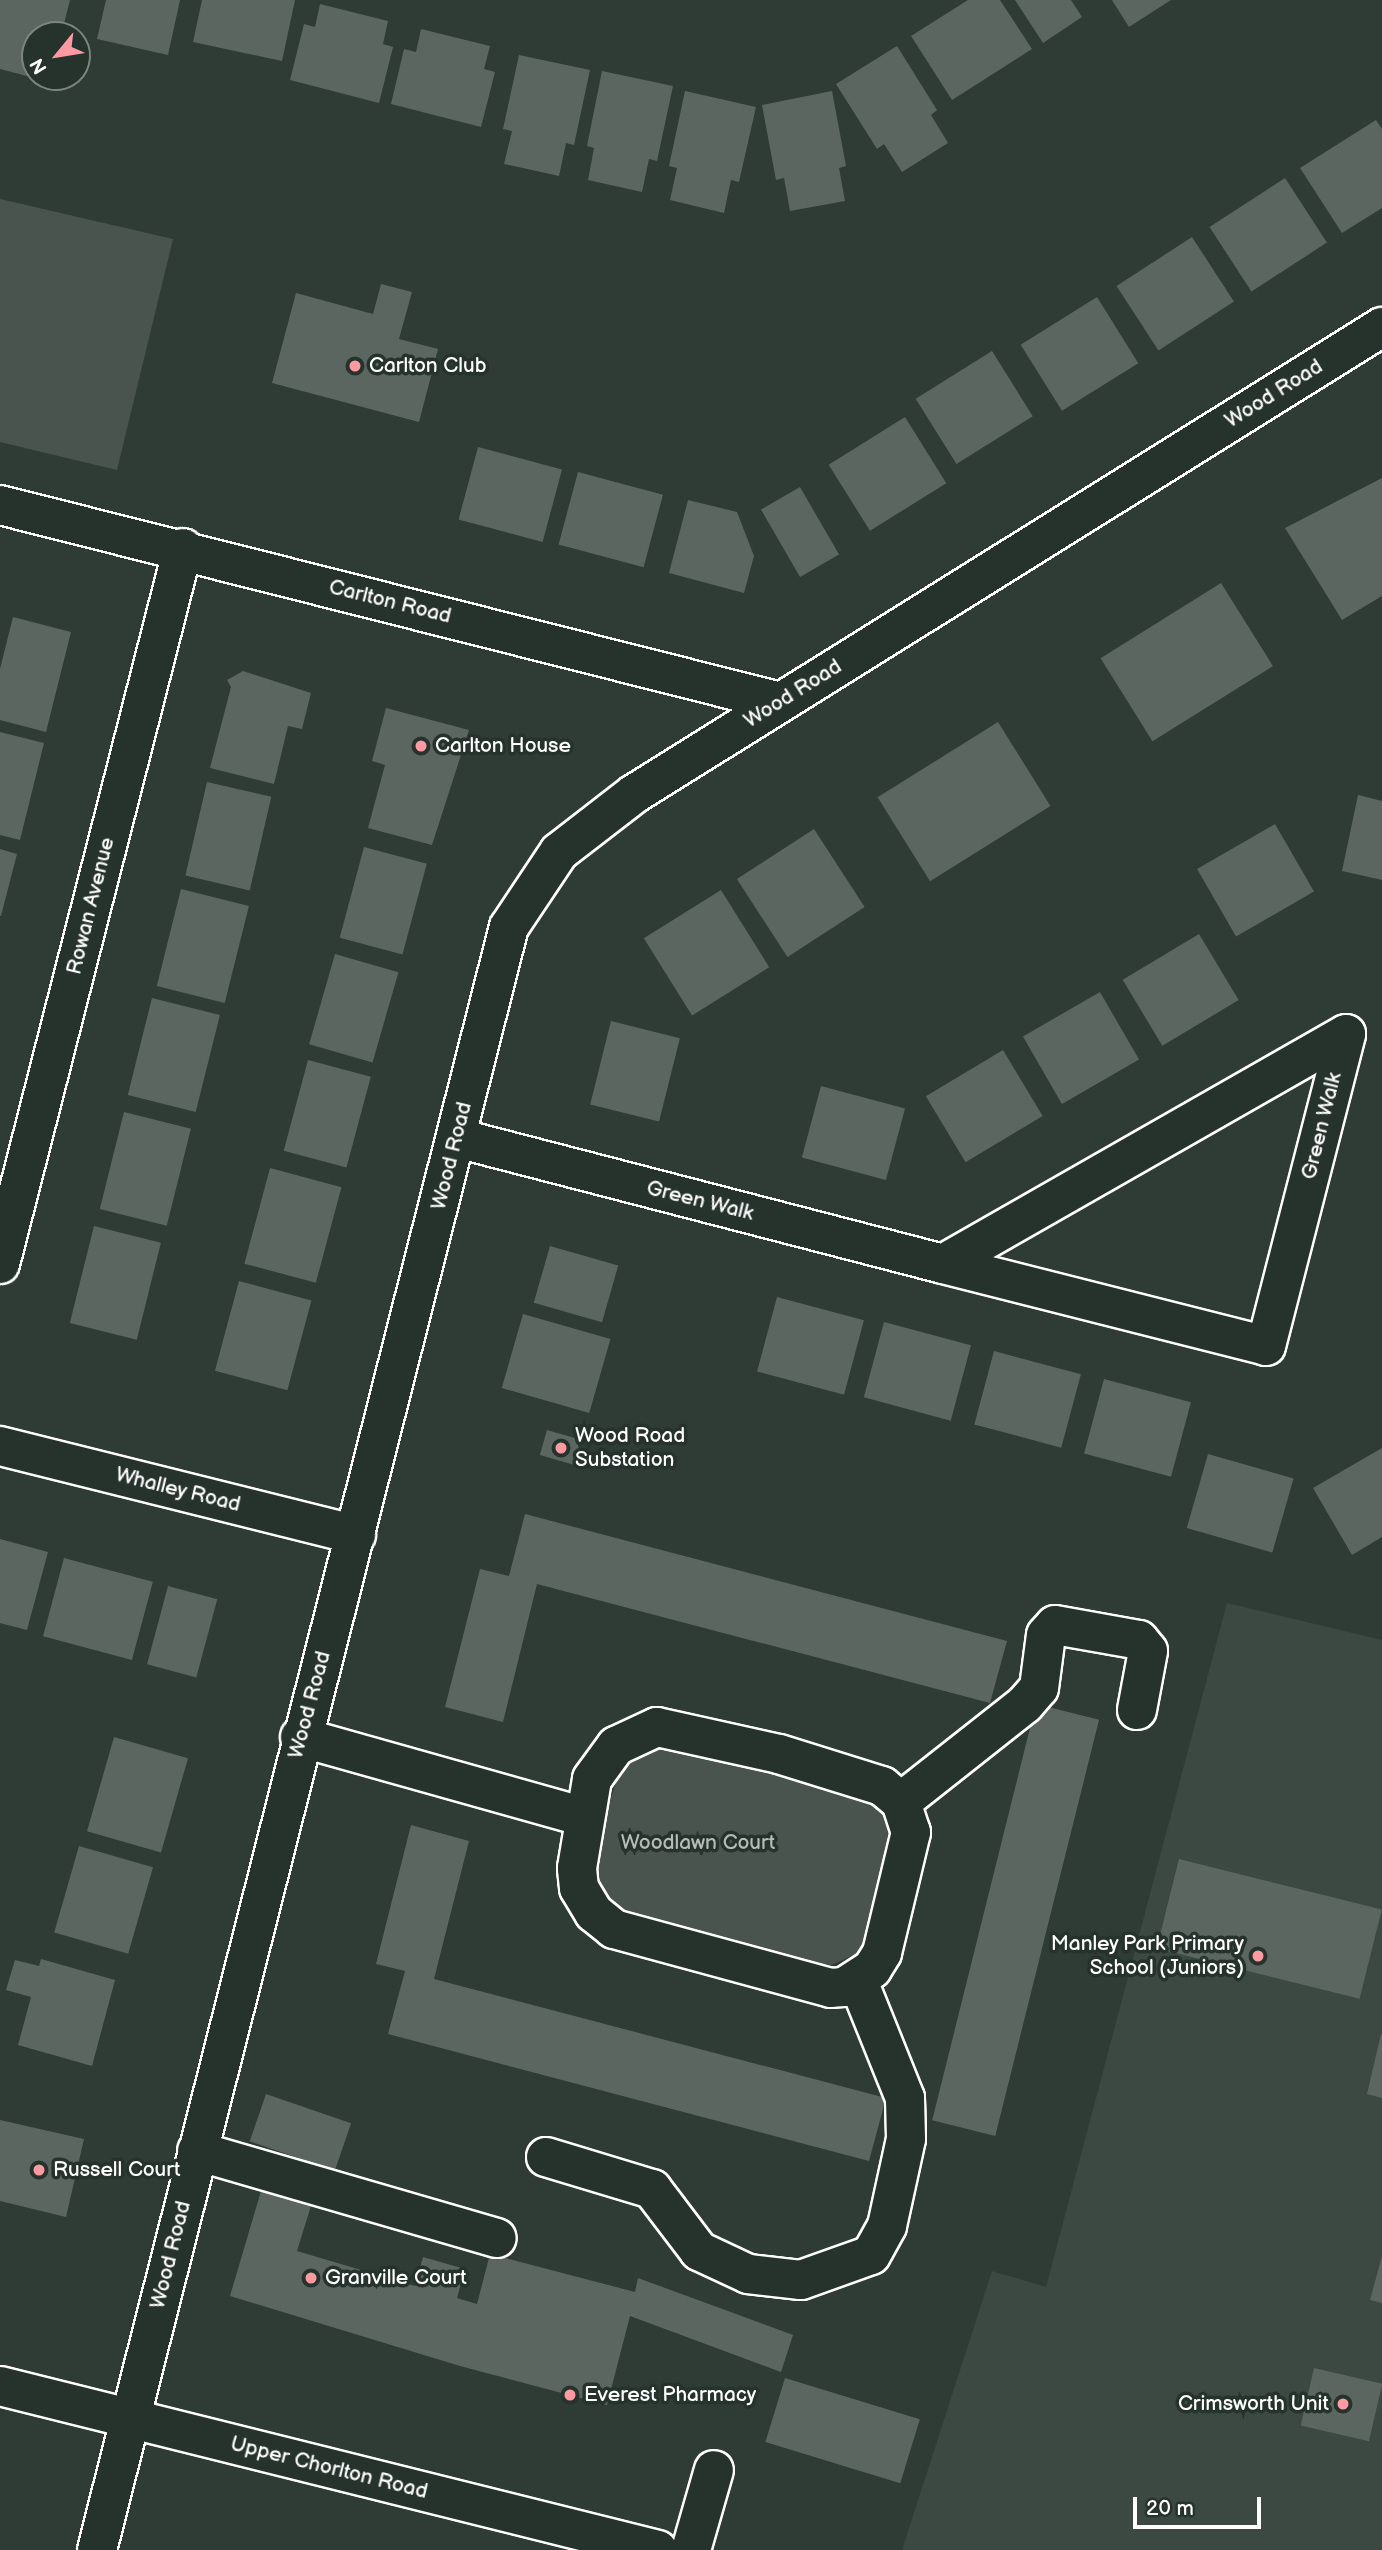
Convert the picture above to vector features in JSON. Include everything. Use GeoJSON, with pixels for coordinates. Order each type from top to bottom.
{"type":"FeatureCollection","features":[{"type":"Feature","properties":{"kind":"street","name":"Wood Road"},"geometry":{"type":"LineString","coordinates":[[97,2550],[300,1737],[356,1535],[509,927],[559,852],[634,794],[1382,327]]}},
{"type":"Feature","properties":{"kind":"street","name":"Carlton Road"},"geometry":{"type":"LineString","coordinates":[[0,505],[183,548],[780,702]]}},
{"type":"Feature","properties":{"kind":"street","name":"Rowan Avenue"},"geometry":{"type":"LineString","coordinates":[[0,1264],[183,548]]}},
{"type":"Feature","properties":{"kind":"street","name":"Green Walk"},"geometry":{"type":"LineString","coordinates":[[457,1138],[943,1264],[1266,1346],[1346,1034],[943,1264]]}},
{"type":"Feature","properties":{"kind":"street","name":"Whalley Road"},"geometry":{"type":"LineString","coordinates":[[0,1446],[356,1535]]}},
{"type":"Feature","properties":{"kind":"street"},"geometry":{"type":"LineString","coordinates":[[901,1802],[1025,1704],[1039,1688],[1046,1635],[1055,1625],[1139,1640],[1149,1651],[1137,1710]]}},
{"type":"Feature","properties":{"kind":"street"},"geometry":{"type":"LineString","coordinates":[[657,1727],[779,1754],[882,1786],[901,1802],[911,1832],[898,1896],[882,1953],[858,1981],[831,1987],[604,1923],[579,1888],[584,1817],[601,1763],[615,1746],[657,1727]]}},
{"type":"Feature","properties":{"kind":"street"},"geometry":{"type":"LineString","coordinates":[[300,1737],[584,1817]]}},
{"type":"Feature","properties":{"kind":"street"},"geometry":{"type":"LineString","coordinates":[[546,2157],[652,2189],[699,2251],[748,2274],[801,2280],[871,2255],[887,2226],[903,2151],[905,2098],[858,1981]]}},
{"type":"Feature","properties":{"kind":"street"},"geometry":{"type":"LineString","coordinates":[[197,2151],[496,2238]]}},
{"type":"Feature","properties":{"kind":"street","name":"Upper Chorlton Road"},"geometry":{"type":"LineString","coordinates":[[0,2386],[658,2550]]}},
{"type":"Feature","properties":{"kind":"street"},"geometry":{"type":"LineString","coordinates":[[691,2550],[715,2470]]}},
{"type":"Feature","properties":{"kind":"shaded area","name":"Manley Park Primary School (Juniors)"},"geometry":{"type":"Polygon","coordinates":[[[1227,1603],[1382,1640],[1382,2550],[902,2550],[992,2271],[1046,2287],[1227,1603]]]}},
{"type":"Feature","properties":{"kind":"green space"},"geometry":{"type":"Polygon","coordinates":[[[0,199],[173,239],[117,470],[0,442],[0,199]]]}},
{"type":"Feature","properties":{"kind":"green space","name":"Woodlawn Court"},"geometry":{"type":"Polygon","coordinates":[[[650,1746],[677,1746],[862,1794],[876,1805],[887,1820],[889,1856],[862,1951],[832,1965],[807,1962],[614,1911],[597,1890],[599,1837],[622,1763],[650,1746]]]}},
{"type":"Feature","properties":{"kind":"building"},"geometry":{"type":"Polygon","coordinates":[[[0,0],[70,0],[65,21],[21,21],[21,74],[0,69],[0,0]]]}},
{"type":"Feature","properties":{"kind":"building"},"geometry":{"type":"Polygon","coordinates":[[[106,0],[180,0],[168,55],[97,39],[106,0]]]}},
{"type":"Feature","properties":{"kind":"building"},"geometry":{"type":"Polygon","coordinates":[[[202,0],[295,0],[282,61],[193,42],[202,0]]]}},
{"type":"Feature","properties":{"kind":"building"},"geometry":{"type":"Polygon","coordinates":[[[968,0],[1000,0],[1032,49],[952,100],[911,36],[968,0]]]}},
{"type":"Feature","properties":{"kind":"building"},"geometry":{"type":"Polygon","coordinates":[[[1015,0],[1071,0],[1082,17],[1043,43],[1015,0]]]}},
{"type":"Feature","properties":{"kind":"building"},"geometry":{"type":"Polygon","coordinates":[[[1112,0],[1171,0],[1129,27],[1112,0]]]}},
{"type":"Feature","properties":{"kind":"building"},"geometry":{"type":"Polygon","coordinates":[[[320,4],[388,21],[383,44],[393,47],[379,103],[290,80],[304,24],[315,27],[320,4]]]}},
{"type":"Feature","properties":{"kind":"building"},"geometry":{"type":"Polygon","coordinates":[[[421,29],[490,46],[484,69],[495,72],[481,127],[391,104],[404,49],[416,52],[421,29]]]}},
{"type":"Feature","properties":{"kind":"building"},"geometry":{"type":"Polygon","coordinates":[[[897,46],[937,110],[931,115],[948,143],[902,172],[884,144],[877,149],[836,84],[897,46]]]}},
{"type":"Feature","properties":{"kind":"building"},"geometry":{"type":"Polygon","coordinates":[[[519,55],[590,70],[574,145],[566,143],[559,176],[504,164],[512,131],[503,129],[519,55]]]}},
{"type":"Feature","properties":{"kind":"building"},"geometry":{"type":"Polygon","coordinates":[[[602,71],[673,86],[657,161],[649,159],[642,192],[588,180],[594,148],[587,146],[602,71]]]}},
{"type":"Feature","properties":{"kind":"building"},"geometry":{"type":"Polygon","coordinates":[[[685,91],[756,107],[739,182],[731,180],[724,213],[670,200],[677,168],[669,166],[685,91]]]}},
{"type":"Feature","properties":{"kind":"building"},"geometry":{"type":"Polygon","coordinates":[[[832,91],[846,166],[839,168],[845,201],[790,211],[784,178],[776,180],[762,105],[832,91]]]}},
{"type":"Feature","properties":{"kind":"building"},"geometry":{"type":"Polygon","coordinates":[[[1376,120],[1382,129],[1382,208],[1342,233],[1300,168],[1376,120]]]}},
{"type":"Feature","properties":{"kind":"building"},"geometry":{"type":"Polygon","coordinates":[[[1285,178],[1327,243],[1251,292],[1210,227],[1285,178]]]}},
{"type":"Feature","properties":{"kind":"building"},"geometry":{"type":"Polygon","coordinates":[[[1192,237],[1234,302],[1158,351],[1117,286],[1192,237]]]}},
{"type":"Feature","properties":{"kind":"building","name":"Carlton Club"},"geometry":{"type":"Polygon","coordinates":[[[381,284],[412,292],[399,339],[438,349],[419,422],[272,383],[296,293],[373,314],[381,284]]]}},
{"type":"Feature","properties":{"kind":"building"},"geometry":{"type":"Polygon","coordinates":[[[1097,297],[1138,363],[1062,411],[1021,345],[1097,297]]]}},
{"type":"Feature","properties":{"kind":"building"},"geometry":{"type":"Polygon","coordinates":[[[992,351],[1033,416],[956,464],[916,399],[992,351]]]}},
{"type":"Feature","properties":{"kind":"building"},"geometry":{"type":"Polygon","coordinates":[[[905,417],[946,483],[870,531],[829,465],[905,417]]]}},
{"type":"Feature","properties":{"kind":"building"},"geometry":{"type":"Polygon","coordinates":[[[478,447],[562,470],[543,542],[459,519],[478,447]]]}},
{"type":"Feature","properties":{"kind":"building"},"geometry":{"type":"Polygon","coordinates":[[[578,472],[663,495],[644,567],[559,544],[578,472]]]}},
{"type":"Feature","properties":{"kind":"building"},"geometry":{"type":"Polygon","coordinates":[[[1382,478],[1382,596],[1342,620],[1285,528],[1382,478]]]}},
{"type":"Feature","properties":{"kind":"building"},"geometry":{"type":"Polygon","coordinates":[[[800,487],[839,555],[800,577],[761,510],[800,487]]]}},
{"type":"Feature","properties":{"kind":"building"},"geometry":{"type":"Polygon","coordinates":[[[688,500],[737,512],[754,556],[744,593],[669,573],[688,500]]]}},
{"type":"Feature","properties":{"kind":"building"},"geometry":{"type":"Polygon","coordinates":[[[1221,583],[1273,666],[1153,741],[1101,658],[1221,583]]]}},
{"type":"Feature","properties":{"kind":"building"},"geometry":{"type":"Polygon","coordinates":[[[13,617],[71,632],[46,732],[0,720],[0,669],[13,617]]]}},
{"type":"Feature","properties":{"kind":"building"},"geometry":{"type":"Polygon","coordinates":[[[243,671],[311,693],[302,729],[288,726],[274,784],[210,768],[231,687],[227,680],[243,671]]]}},
{"type":"Feature","properties":{"kind":"building","name":"Carlton House"},"geometry":{"type":"Polygon","coordinates":[[[386,708],[469,730],[432,845],[368,828],[385,765],[372,761],[386,708]]]}},
{"type":"Feature","properties":{"kind":"building"},"geometry":{"type":"Polygon","coordinates":[[[998,722],[1050,806],[930,881],[878,797],[998,722]]]}},
{"type":"Feature","properties":{"kind":"building"},"geometry":{"type":"Polygon","coordinates":[[[0,732],[44,743],[20,840],[0,835],[0,732]]]}},
{"type":"Feature","properties":{"kind":"building"},"geometry":{"type":"Polygon","coordinates":[[[207,782],[271,797],[250,890],[185,876],[207,782]]]}},
{"type":"Feature","properties":{"kind":"building"},"geometry":{"type":"Polygon","coordinates":[[[1358,795],[1382,801],[1382,880],[1342,871],[1358,795]]]}},
{"type":"Feature","properties":{"kind":"building"},"geometry":{"type":"Polygon","coordinates":[[[1275,824],[1314,892],[1236,937],[1197,869],[1275,824]]]}},
{"type":"Feature","properties":{"kind":"building"},"geometry":{"type":"Polygon","coordinates":[[[814,829],[865,907],[787,957],[737,879],[814,829]]]}},
{"type":"Feature","properties":{"kind":"building"},"geometry":{"type":"Polygon","coordinates":[[[364,847],[427,864],[402,955],[340,938],[364,847]]]}},
{"type":"Feature","properties":{"kind":"building"},"geometry":{"type":"Polygon","coordinates":[[[0,849],[17,854],[1,916],[0,916],[0,849]]]}},
{"type":"Feature","properties":{"kind":"building"},"geometry":{"type":"Polygon","coordinates":[[[181,889],[249,906],[225,1003],[157,986],[181,889]]]}},
{"type":"Feature","properties":{"kind":"building"},"geometry":{"type":"Polygon","coordinates":[[[721,890],[769,967],[692,1015],[644,938],[721,890]]]}},
{"type":"Feature","properties":{"kind":"building"},"geometry":{"type":"Polygon","coordinates":[[[1199,934],[1239,1000],[1162,1046],[1123,980],[1199,934]]]}},
{"type":"Feature","properties":{"kind":"building"},"geometry":{"type":"Polygon","coordinates":[[[335,954],[398,972],[373,1063],[309,1044],[335,954]]]}},
{"type":"Feature","properties":{"kind":"building"},"geometry":{"type":"Polygon","coordinates":[[[1100,992],[1139,1060],[1062,1104],[1023,1036],[1100,992]]]}},
{"type":"Feature","properties":{"kind":"building"},"geometry":{"type":"Polygon","coordinates":[[[152,998],[220,1015],[196,1112],[128,1095],[152,998]]]}},
{"type":"Feature","properties":{"kind":"building"},"geometry":{"type":"Polygon","coordinates":[[[611,1021],[680,1038],[659,1122],[590,1104],[611,1021]]]}},
{"type":"Feature","properties":{"kind":"building"},"geometry":{"type":"Polygon","coordinates":[[[1003,1050],[1043,1116],[966,1162],[926,1096],[1003,1050]]]}},
{"type":"Feature","properties":{"kind":"building"},"geometry":{"type":"Polygon","coordinates":[[[308,1060],[371,1077],[346,1168],[284,1151],[308,1060]]]}},
{"type":"Feature","properties":{"kind":"building"},"geometry":{"type":"Polygon","coordinates":[[[821,1086],[905,1109],[886,1180],[802,1157],[821,1086]]]}},
{"type":"Feature","properties":{"kind":"building"},"geometry":{"type":"Polygon","coordinates":[[[124,1112],[191,1129],[167,1226],[100,1209],[124,1112]]]}},
{"type":"Feature","properties":{"kind":"building"},"geometry":{"type":"Polygon","coordinates":[[[270,1168],[341,1187],[316,1283],[244,1264],[270,1168]]]}},
{"type":"Feature","properties":{"kind":"building"},"geometry":{"type":"Polygon","coordinates":[[[94,1226],[161,1243],[137,1340],[70,1323],[94,1226]]]}},
{"type":"Feature","properties":{"kind":"building"},"geometry":{"type":"Polygon","coordinates":[[[550,1246],[618,1266],[602,1322],[534,1303],[550,1246]]]}},
{"type":"Feature","properties":{"kind":"building"},"geometry":{"type":"Polygon","coordinates":[[[239,1281],[311,1300],[287,1390],[215,1371],[239,1281]]]}},
{"type":"Feature","properties":{"kind":"building"},"geometry":{"type":"Polygon","coordinates":[[[777,1297],[864,1320],[844,1395],[757,1371],[777,1297]]]}},
{"type":"Feature","properties":{"kind":"building"},"geometry":{"type":"Polygon","coordinates":[[[523,1314],[610,1339],[589,1413],[502,1388],[523,1314]]]}},
{"type":"Feature","properties":{"kind":"building"},"geometry":{"type":"Polygon","coordinates":[[[884,1322],[971,1345],[951,1421],[864,1397],[884,1322]]]}},
{"type":"Feature","properties":{"kind":"building"},"geometry":{"type":"Polygon","coordinates":[[[994,1351],[1081,1374],[1061,1448],[974,1424],[994,1351]]]}},
{"type":"Feature","properties":{"kind":"building"},"geometry":{"type":"Polygon","coordinates":[[[1104,1379],[1191,1402],[1171,1477],[1084,1453],[1104,1379]]]}},
{"type":"Feature","properties":{"kind":"building","name":"Wood Road Substation"},"geometry":{"type":"Polygon","coordinates":[[[547,1430],[583,1440],[575,1465],[540,1455],[547,1430]]]}},
{"type":"Feature","properties":{"kind":"building"},"geometry":{"type":"Polygon","coordinates":[[[1382,1448],[1382,1537],[1352,1555],[1313,1488],[1382,1448]]]}},
{"type":"Feature","properties":{"kind":"building"},"geometry":{"type":"Polygon","coordinates":[[[1208,1454],[1294,1479],[1272,1553],[1187,1528],[1208,1454]]]}},
{"type":"Feature","properties":{"kind":"building"},"geometry":{"type":"Polygon","coordinates":[[[525,1514],[1007,1641],[990,1703],[537,1584],[503,1722],[445,1707],[480,1569],[509,1576],[525,1514]]]}},
{"type":"Feature","properties":{"kind":"building"},"geometry":{"type":"Polygon","coordinates":[[[0,1539],[48,1552],[27,1630],[0,1623],[0,1539]]]}},
{"type":"Feature","properties":{"kind":"building"},"geometry":{"type":"Polygon","coordinates":[[[64,1558],[153,1582],[132,1660],[43,1636],[64,1558]]]}},
{"type":"Feature","properties":{"kind":"building"},"geometry":{"type":"Polygon","coordinates":[[[168,1586],[217,1599],[196,1677],[147,1664],[168,1586]]]}},
{"type":"Feature","properties":{"kind":"building"},"geometry":{"type":"Polygon","coordinates":[[[1036,1704],[1099,1720],[995,2136],[932,2120],[1036,1704]]]}},
{"type":"Feature","properties":{"kind":"building"},"geometry":{"type":"Polygon","coordinates":[[[114,1737],[188,1758],[161,1852],[87,1831],[114,1737]]]}},
{"type":"Feature","properties":{"kind":"building"},"geometry":{"type":"Polygon","coordinates":[[[411,1825],[469,1841],[434,1979],[886,2098],[869,2161],[388,2034],[405,1971],[376,1964],[411,1825]]]}},
{"type":"Feature","properties":{"kind":"building"},"geometry":{"type":"Polygon","coordinates":[[[79,1846],[153,1867],[128,1954],[54,1933],[79,1846]]]}},
{"type":"Feature","properties":{"kind":"building"},"geometry":{"type":"Polygon","coordinates":[[[1179,1859],[1382,1910],[1360,1999],[1157,1948],[1179,1859]]]}},
{"type":"Feature","properties":{"kind":"building"},"geometry":{"type":"Polygon","coordinates":[[[41,1959],[115,1980],[92,2066],[18,2045],[31,1997],[6,1990],[15,1960],[39,1966],[41,1959]]]}},
{"type":"Feature","properties":{"kind":"building"},"geometry":{"type":"Polygon","coordinates":[[[1382,2035],[1382,2098],[1367,2094],[1382,2035]]]}},
{"type":"Feature","properties":{"kind":"building"},"geometry":{"type":"Polygon","coordinates":[[[266,2094],[351,2123],[335,2171],[250,2141],[266,2094]]]}},
{"type":"Feature","properties":{"kind":"building","name":"Russell Court"},"geometry":{"type":"Polygon","coordinates":[[[0,2120],[84,2139],[66,2217],[0,2201],[0,2120]]]}},
{"type":"Feature","properties":{"kind":"building"},"geometry":{"type":"Polygon","coordinates":[[[264,2181],[314,2196],[297,2251],[415,2286],[423,2257],[465,2269],[457,2298],[477,2304],[490,2254],[635,2292],[638,2278],[793,2335],[781,2372],[630,2316],[607,2405],[460,2366],[230,2296],[264,2181]]]}},
{"type":"Feature","properties":{"kind":"building"},"geometry":{"type":"Polygon","coordinates":[[[1382,2256],[1382,2303],[1370,2300],[1382,2256]]]}},
{"type":"Feature","properties":{"kind":"building","name":"Crimsworth Unit"},"geometry":{"type":"Polygon","coordinates":[[[1314,2368],[1382,2384],[1369,2441],[1301,2425],[1314,2368]]]}},
{"type":"Feature","properties":{"kind":"building"},"geometry":{"type":"Polygon","coordinates":[[[785,2378],[920,2419],[900,2483],[765,2442],[785,2378]]]}},
{"type":"Feature","properties":{"kind":"place","name":"Carlton Club"},"geometry":{"type":"Point","coordinates":[355,366]}},
{"type":"Feature","properties":{"kind":"place","name":"Carlton House"},"geometry":{"type":"Point","coordinates":[421,746]}},
{"type":"Feature","properties":{"kind":"place","name":"Wood Road Substation"},"geometry":{"type":"Point","coordinates":[561,1448]}},
{"type":"Feature","properties":{"kind":"place","name":"Manley Park Primary School (Juniors)"},"geometry":{"type":"Point","coordinates":[1258,1956]}},
{"type":"Feature","properties":{"kind":"place","name":"Russell Court"},"geometry":{"type":"Point","coordinates":[39,2170]}},
{"type":"Feature","properties":{"kind":"place","name":"Granville Court"},"geometry":{"type":"Point","coordinates":[311,2278]}},
{"type":"Feature","properties":{"kind":"place","name":"Everest Pharmacy"},"geometry":{"type":"Point","coordinates":[570,2395]}},
{"type":"Feature","properties":{"kind":"place","name":"Crimsworth Unit"},"geometry":{"type":"Point","coordinates":[1343,2404]}}]}
